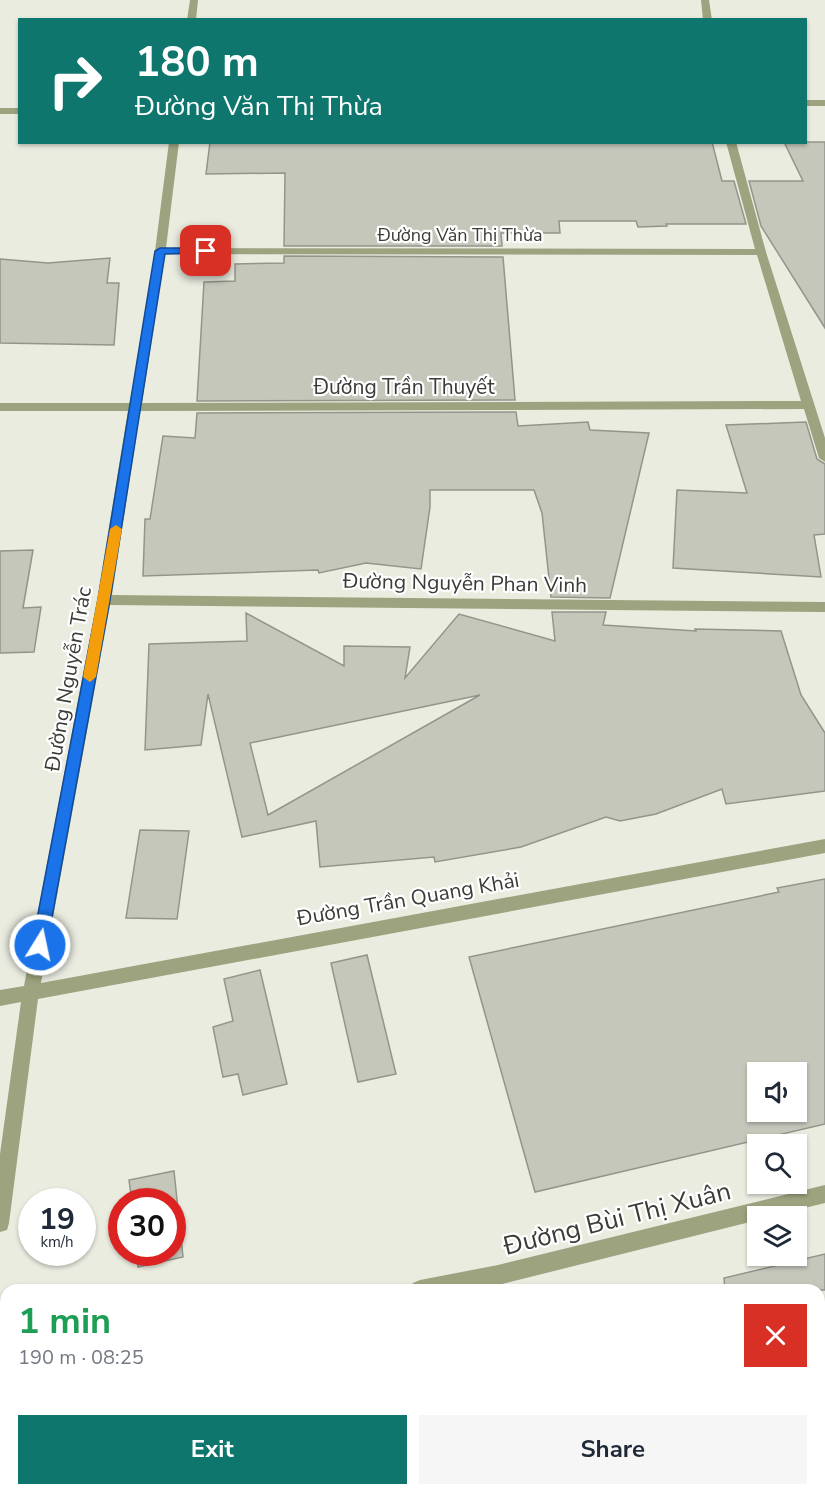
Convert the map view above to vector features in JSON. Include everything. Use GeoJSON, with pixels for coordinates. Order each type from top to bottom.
{"type":"FeatureCollection","features":[{"type":"Feature","properties":{"kind":"street"},"geometry":{"type":"LineString","coordinates":[[191,18],[194,0]]}},
{"type":"Feature","properties":{"kind":"street"},"geometry":{"type":"LineString","coordinates":[[705,0],[708,18]]}},
{"type":"Feature","properties":{"kind":"street"},"geometry":{"type":"LineString","coordinates":[[807,103],[825,103]]}},
{"type":"Feature","properties":{"kind":"street"},"geometry":{"type":"LineString","coordinates":[[0,111],[18,111]]}},
{"type":"Feature","properties":{"kind":"street","name":"Đường Nguyễn Trác"},"geometry":{"type":"LineString","coordinates":[[0,1223],[31,991],[104,600],[160,251],[174,144]]}},
{"type":"Feature","properties":{"kind":"street"},"geometry":{"type":"LineString","coordinates":[[732,144],[761,252],[825,458]]}},
{"type":"Feature","properties":{"kind":"street","name":"Đường Văn Thị Thừa"},"geometry":{"type":"LineString","coordinates":[[160,251],[761,252]]}},
{"type":"Feature","properties":{"kind":"street","name":"Đường Trần Thuyết"},"geometry":{"type":"LineString","coordinates":[[0,407],[808,405]]}},
{"type":"Feature","properties":{"kind":"street","name":"Đường Nguyễn Phan Vinh"},"geometry":{"type":"LineString","coordinates":[[104,600],[825,607]]}},
{"type":"Feature","properties":{"kind":"street","name":"Đường Trần Quang Khải"},"geometry":{"type":"LineString","coordinates":[[0,998],[825,846]]}},
{"type":"Feature","properties":{"kind":"street","name":"Đường Bùi Thị Xuân"},"geometry":{"type":"LineString","coordinates":[[451,1284],[498,1275],[825,1194]]}},
{"type":"Feature","properties":{"kind":"building"},"geometry":{"type":"Polygon","coordinates":[[[825,142],[825,328],[761,226],[749,181],[803,181],[785,144],[825,142]]]}},
{"type":"Feature","properties":{"kind":"building"},"geometry":{"type":"Polygon","coordinates":[[[210,144],[713,144],[722,181],[734,181],[746,224],[666,224],[667,226],[638,227],[636,221],[559,221],[560,233],[501,233],[502,246],[284,246],[285,173],[206,174],[210,144]]]}},
{"type":"Feature","properties":{"kind":"building"},"geometry":{"type":"Polygon","coordinates":[[[284,256],[503,257],[515,400],[197,401],[204,282],[235,281],[235,264],[284,263],[284,256]]]}},
{"type":"Feature","properties":{"kind":"building"},"geometry":{"type":"Polygon","coordinates":[[[110,258],[107,283],[119,283],[114,345],[0,343],[0,259],[48,263],[110,258]]]}},
{"type":"Feature","properties":{"kind":"building"},"geometry":{"type":"Polygon","coordinates":[[[516,412],[518,426],[588,422],[590,430],[649,433],[610,598],[551,597],[542,513],[534,490],[430,490],[430,507],[421,569],[366,563],[319,573],[318,570],[143,576],[145,519],[150,519],[163,436],[195,438],[197,413],[516,412]]]}},
{"type":"Feature","properties":{"kind":"building"},"geometry":{"type":"Polygon","coordinates":[[[806,422],[817,459],[825,464],[825,534],[814,535],[821,577],[673,568],[677,490],[747,493],[726,425],[806,422]]]}},
{"type":"Feature","properties":{"kind":"building"},"geometry":{"type":"Polygon","coordinates":[[[33,550],[23,608],[41,607],[34,652],[0,653],[0,551],[33,550]]]}},
{"type":"Feature","properties":{"kind":"building"},"geometry":{"type":"Polygon","coordinates":[[[552,612],[606,612],[603,625],[696,631],[695,629],[781,631],[801,695],[825,733],[825,791],[726,804],[722,789],[656,814],[620,821],[606,817],[521,847],[435,862],[434,857],[320,867],[316,821],[242,837],[208,694],[201,745],[145,750],[149,644],[247,641],[246,613],[344,666],[344,646],[410,647],[405,678],[459,614],[555,641],[552,612]],[[480,695],[250,743],[268,815],[480,695]]]}},
{"type":"Feature","properties":{"kind":"building"},"geometry":{"type":"Polygon","coordinates":[[[140,830],[189,831],[177,919],[126,918],[140,830]]]}},
{"type":"Feature","properties":{"kind":"building"},"geometry":{"type":"Polygon","coordinates":[[[825,879],[825,1124],[782,1134],[747,1134],[747,1142],[535,1192],[469,957],[779,892],[777,888],[825,879]]]}},
{"type":"Feature","properties":{"kind":"building"},"geometry":{"type":"Polygon","coordinates":[[[367,955],[396,1074],[358,1082],[331,963],[367,955]]]}},
{"type":"Feature","properties":{"kind":"building"},"geometry":{"type":"Polygon","coordinates":[[[260,970],[287,1084],[243,1095],[238,1074],[223,1077],[213,1027],[233,1021],[224,979],[260,970]]]}},
{"type":"Feature","properties":{"kind":"building"},"geometry":{"type":"Polygon","coordinates":[[[174,1171],[176,1188],[130,1188],[129,1180],[174,1171]]]}},
{"type":"Feature","properties":{"kind":"building"},"geometry":{"type":"Polygon","coordinates":[[[825,1254],[825,1284],[724,1284],[724,1278],[774,1266],[807,1266],[807,1258],[825,1254]]]}},
{"type":"Feature","properties":{"kind":"slow traffic"},"geometry":{"type":"LineString","coordinates":[[90,677],[116,529]]}},
{"type":"Feature","properties":{"kind":"route"},"geometry":{"type":"LineString","coordinates":[[40,945],[104,600],[160,251],[206,251]]}}]}
